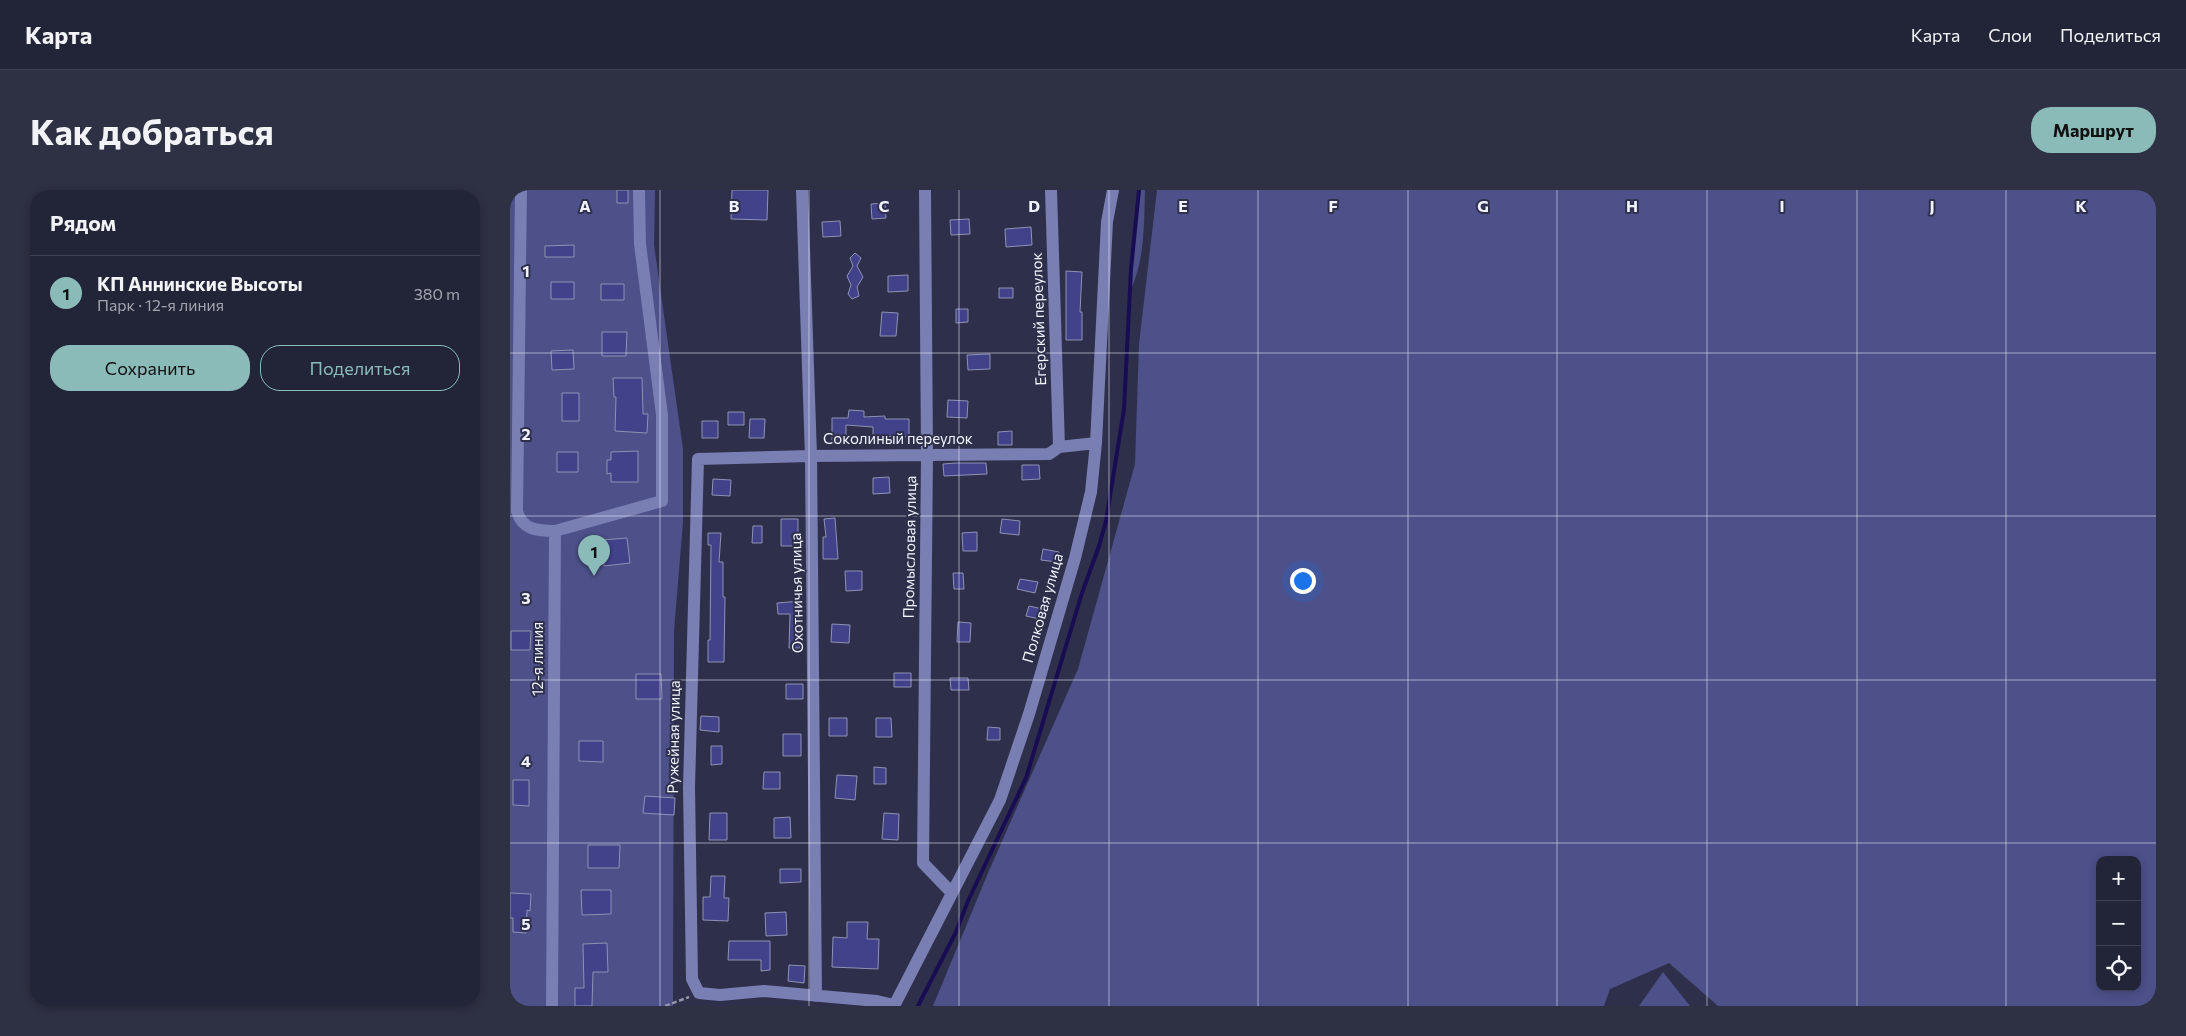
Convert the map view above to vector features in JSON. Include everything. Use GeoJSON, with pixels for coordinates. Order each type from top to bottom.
{"type":"FeatureCollection","features":[{"type":"Feature","properties":{"kind":"street"},"geometry":{"type":"LineString","coordinates":[[521,190],[517,511],[519,518],[530,528],[537,531],[555,531],[662,501],[662,414],[640,244],[639,190]]}},
{"type":"Feature","properties":{"kind":"street","name":"Охотничья улица"},"geometry":{"type":"LineString","coordinates":[[802,190],[811,456],[816,996]]}},
{"type":"Feature","properties":{"kind":"street","name":"Промысловая улица"},"geometry":{"type":"LineString","coordinates":[[925,190],[927,455],[923,863],[952,893]]}},
{"type":"Feature","properties":{"kind":"street","name":"Егерский переулок"},"geometry":{"type":"LineString","coordinates":[[1051,190],[1059,447]]}},
{"type":"Feature","properties":{"kind":"street","name":"Полковая улица"},"geometry":{"type":"LineString","coordinates":[[894,1006],[1000,800],[1029,714],[1075,558],[1091,492],[1096,444],[1107,222],[1113,190]]}},
{"type":"Feature","properties":{"kind":"street","name":"Соколиный переулок"},"geometry":{"type":"LineString","coordinates":[[698,459],[1048,454],[1059,447],[1096,444]]}},
{"type":"Feature","properties":{"kind":"street","name":"Ружейная улица"},"geometry":{"type":"LineString","coordinates":[[698,459],[689,787],[692,979],[699,993]]}},
{"type":"Feature","properties":{"kind":"street","name":"12-я линия"},"geometry":{"type":"LineString","coordinates":[[552,1006],[555,531]]}},
{"type":"Feature","properties":{"kind":"street"},"geometry":{"type":"LineString","coordinates":[[699,993],[718,1001],[764,991],[877,1001],[894,1006]]}},
{"type":"Feature","properties":{"kind":"path"},"geometry":{"type":"LineString","coordinates":[[665,1006],[699,993]]}},
{"type":"Feature","properties":{"kind":"shaded area"},"geometry":{"type":"Polygon","coordinates":[[[510,190],[655,190],[654,245],[683,449],[683,522],[674,631],[673,1006],[510,1006],[510,190]]]}},
{"type":"Feature","properties":{"kind":"shaded area"},"geometry":{"type":"Polygon","coordinates":[[[1138,190],[1145,190],[1143,242],[1139,267],[1130,291],[1138,190]]]}},
{"type":"Feature","properties":{"kind":"shaded area"},"geometry":{"type":"Polygon","coordinates":[[[1157,190],[2156,190],[2156,1006],[1718,1006],[1669,963],[1610,989],[1604,1006],[933,1006],[988,873],[1078,669],[1135,464],[1139,344],[1157,190]]]}},
{"type":"Feature","properties":{"kind":"shaded area"},"geometry":{"type":"Polygon","coordinates":[[[1663,972],[1690,1006],[1639,1006],[1663,972]]]}},
{"type":"Feature","properties":{"kind":"building"},"geometry":{"type":"Polygon","coordinates":[[[617,190],[628,190],[628,203],[617,203],[617,190]]]}},
{"type":"Feature","properties":{"kind":"building"},"geometry":{"type":"Polygon","coordinates":[[[732,190],[768,190],[767,220],[731,219],[732,190]]]}},
{"type":"Feature","properties":{"kind":"building"},"geometry":{"type":"Polygon","coordinates":[[[885,203],[886,218],[872,219],[871,204],[885,203]]]}},
{"type":"Feature","properties":{"kind":"building"},"geometry":{"type":"Polygon","coordinates":[[[969,219],[970,234],[951,235],[950,220],[969,219]]]}},
{"type":"Feature","properties":{"kind":"building"},"geometry":{"type":"Polygon","coordinates":[[[840,221],[841,236],[823,237],[822,222],[840,221]]]}},
{"type":"Feature","properties":{"kind":"building"},"geometry":{"type":"Polygon","coordinates":[[[1031,227],[1032,245],[1006,247],[1005,229],[1031,227]]]}},
{"type":"Feature","properties":{"kind":"building"},"geometry":{"type":"Polygon","coordinates":[[[574,245],[574,257],[545,257],[545,246],[574,245]]]}},
{"type":"Feature","properties":{"kind":"building"},"geometry":{"type":"Polygon","coordinates":[[[855,253],[861,258],[857,266],[863,277],[857,287],[859,296],[852,299],[848,294],[851,285],[847,276],[853,266],[850,258],[855,253]]]}},
{"type":"Feature","properties":{"kind":"building"},"geometry":{"type":"Polygon","coordinates":[[[1066,271],[1082,272],[1080,312],[1082,312],[1082,340],[1066,340],[1066,271]]]}},
{"type":"Feature","properties":{"kind":"building"},"geometry":{"type":"Polygon","coordinates":[[[908,275],[908,291],[888,292],[888,276],[908,275]]]}},
{"type":"Feature","properties":{"kind":"building"},"geometry":{"type":"Polygon","coordinates":[[[551,282],[574,282],[574,299],[551,299],[551,282]]]}},
{"type":"Feature","properties":{"kind":"building"},"geometry":{"type":"Polygon","coordinates":[[[601,284],[624,284],[624,300],[601,300],[601,284]]]}},
{"type":"Feature","properties":{"kind":"building"},"geometry":{"type":"Polygon","coordinates":[[[999,288],[1013,288],[1013,298],[999,298],[999,288]]]}},
{"type":"Feature","properties":{"kind":"building"},"geometry":{"type":"Polygon","coordinates":[[[956,309],[968,309],[968,322],[956,323],[956,309]]]}},
{"type":"Feature","properties":{"kind":"building"},"geometry":{"type":"Polygon","coordinates":[[[882,312],[898,313],[896,336],[880,336],[882,312]]]}},
{"type":"Feature","properties":{"kind":"building"},"geometry":{"type":"Polygon","coordinates":[[[602,332],[627,332],[626,356],[602,356],[602,332]]]}},
{"type":"Feature","properties":{"kind":"building"},"geometry":{"type":"Polygon","coordinates":[[[573,350],[574,369],[552,370],[551,351],[573,350]]]}},
{"type":"Feature","properties":{"kind":"building"},"geometry":{"type":"Polygon","coordinates":[[[990,354],[990,369],[968,370],[967,355],[990,354]]]}},
{"type":"Feature","properties":{"kind":"building"},"geometry":{"type":"Polygon","coordinates":[[[613,378],[642,378],[643,414],[648,414],[647,433],[615,431],[616,397],[614,397],[613,378]]]}},
{"type":"Feature","properties":{"kind":"building"},"geometry":{"type":"Polygon","coordinates":[[[562,393],[579,393],[579,421],[562,421],[562,393]]]}},
{"type":"Feature","properties":{"kind":"building"},"geometry":{"type":"Polygon","coordinates":[[[948,400],[968,401],[967,418],[947,417],[948,400]]]}},
{"type":"Feature","properties":{"kind":"building"},"geometry":{"type":"Polygon","coordinates":[[[849,410],[864,411],[864,417],[885,416],[885,419],[909,419],[909,437],[873,436],[873,427],[846,425],[846,440],[832,440],[832,418],[848,418],[849,410]]]}},
{"type":"Feature","properties":{"kind":"building"},"geometry":{"type":"Polygon","coordinates":[[[728,412],[744,412],[744,425],[728,425],[728,412]]]}},
{"type":"Feature","properties":{"kind":"building"},"geometry":{"type":"Polygon","coordinates":[[[750,419],[765,419],[764,438],[749,438],[750,419]]]}},
{"type":"Feature","properties":{"kind":"building"},"geometry":{"type":"Polygon","coordinates":[[[702,421],[718,421],[718,438],[702,438],[702,421]]]}},
{"type":"Feature","properties":{"kind":"building"},"geometry":{"type":"Polygon","coordinates":[[[1012,431],[1012,445],[998,445],[998,432],[1012,431]]]}},
{"type":"Feature","properties":{"kind":"building"},"geometry":{"type":"Polygon","coordinates":[[[638,451],[638,482],[611,482],[611,473],[607,474],[607,460],[611,460],[611,452],[638,451]]]}},
{"type":"Feature","properties":{"kind":"building"},"geometry":{"type":"Polygon","coordinates":[[[557,452],[578,452],[578,472],[557,472],[557,452]]]}},
{"type":"Feature","properties":{"kind":"building"},"geometry":{"type":"Polygon","coordinates":[[[986,463],[987,474],[944,476],[943,464],[986,463]]]}},
{"type":"Feature","properties":{"kind":"building"},"geometry":{"type":"Polygon","coordinates":[[[1022,465],[1039,465],[1040,479],[1022,480],[1022,465]]]}},
{"type":"Feature","properties":{"kind":"building"},"geometry":{"type":"Polygon","coordinates":[[[889,477],[890,493],[873,494],[873,478],[889,477]]]}},
{"type":"Feature","properties":{"kind":"building"},"geometry":{"type":"Polygon","coordinates":[[[713,479],[731,480],[730,496],[712,495],[713,479]]]}},
{"type":"Feature","properties":{"kind":"building"},"geometry":{"type":"Polygon","coordinates":[[[835,518],[838,559],[823,559],[823,537],[826,537],[824,519],[835,518]]]}},
{"type":"Feature","properties":{"kind":"building"},"geometry":{"type":"Polygon","coordinates":[[[781,519],[798,519],[798,546],[781,546],[781,519]]]}},
{"type":"Feature","properties":{"kind":"building"},"geometry":{"type":"Polygon","coordinates":[[[1002,519],[1020,521],[1019,535],[1000,533],[1002,519]]]}},
{"type":"Feature","properties":{"kind":"building"},"geometry":{"type":"Polygon","coordinates":[[[753,526],[762,526],[762,543],[752,543],[753,526]]]}},
{"type":"Feature","properties":{"kind":"building"},"geometry":{"type":"Polygon","coordinates":[[[977,532],[977,551],[963,551],[962,533],[977,532]]]}},
{"type":"Feature","properties":{"kind":"building"},"geometry":{"type":"Polygon","coordinates":[[[708,533],[721,533],[719,562],[723,562],[723,597],[725,597],[724,662],[708,662],[711,545],[708,545],[708,533]]]}},
{"type":"Feature","properties":{"kind":"building"},"geometry":{"type":"Polygon","coordinates":[[[627,538],[630,563],[604,566],[602,540],[627,538]]]}},
{"type":"Feature","properties":{"kind":"building"},"geometry":{"type":"Polygon","coordinates":[[[1043,549],[1059,552],[1057,562],[1041,560],[1043,549]]]}},
{"type":"Feature","properties":{"kind":"building"},"geometry":{"type":"Polygon","coordinates":[[[845,571],[862,571],[862,590],[846,591],[845,571]]]}},
{"type":"Feature","properties":{"kind":"building"},"geometry":{"type":"Polygon","coordinates":[[[953,573],[963,573],[964,589],[954,589],[953,573]]]}},
{"type":"Feature","properties":{"kind":"building"},"geometry":{"type":"Polygon","coordinates":[[[1020,579],[1038,582],[1035,593],[1017,589],[1020,579]]]}},
{"type":"Feature","properties":{"kind":"building"},"geometry":{"type":"Polygon","coordinates":[[[800,601],[800,648],[789,648],[790,614],[778,614],[777,603],[800,601]]]}},
{"type":"Feature","properties":{"kind":"building"},"geometry":{"type":"Polygon","coordinates":[[[1029,606],[1047,610],[1044,620],[1026,616],[1029,606]]]}},
{"type":"Feature","properties":{"kind":"building"},"geometry":{"type":"Polygon","coordinates":[[[958,622],[971,623],[970,642],[957,642],[958,622]]]}},
{"type":"Feature","properties":{"kind":"building"},"geometry":{"type":"Polygon","coordinates":[[[832,624],[850,625],[849,643],[831,642],[832,624]]]}},
{"type":"Feature","properties":{"kind":"building"},"geometry":{"type":"Polygon","coordinates":[[[511,631],[531,631],[530,650],[511,650],[511,631]]]}},
{"type":"Feature","properties":{"kind":"building"},"geometry":{"type":"Polygon","coordinates":[[[894,673],[911,673],[911,687],[894,687],[894,673]]]}},
{"type":"Feature","properties":{"kind":"building"},"geometry":{"type":"Polygon","coordinates":[[[636,674],[661,674],[662,699],[636,699],[636,674]]]}},
{"type":"Feature","properties":{"kind":"building"},"geometry":{"type":"Polygon","coordinates":[[[950,678],[968,678],[969,690],[951,690],[950,678]]]}},
{"type":"Feature","properties":{"kind":"building"},"geometry":{"type":"Polygon","coordinates":[[[786,684],[803,684],[803,699],[786,699],[786,684]]]}},
{"type":"Feature","properties":{"kind":"building"},"geometry":{"type":"Polygon","coordinates":[[[701,716],[719,717],[719,732],[700,730],[701,716]]]}},
{"type":"Feature","properties":{"kind":"building"},"geometry":{"type":"Polygon","coordinates":[[[829,718],[847,718],[847,736],[829,736],[829,718]]]}},
{"type":"Feature","properties":{"kind":"building"},"geometry":{"type":"Polygon","coordinates":[[[876,718],[891,718],[892,737],[876,737],[876,718]]]}},
{"type":"Feature","properties":{"kind":"building"},"geometry":{"type":"Polygon","coordinates":[[[988,727],[1000,728],[1000,740],[987,740],[988,727]]]}},
{"type":"Feature","properties":{"kind":"building"},"geometry":{"type":"Polygon","coordinates":[[[783,734],[801,734],[801,756],[783,756],[783,734]]]}},
{"type":"Feature","properties":{"kind":"building"},"geometry":{"type":"Polygon","coordinates":[[[579,741],[603,741],[603,762],[579,761],[579,741]]]}},
{"type":"Feature","properties":{"kind":"building"},"geometry":{"type":"Polygon","coordinates":[[[711,746],[722,746],[722,764],[711,765],[711,746]]]}},
{"type":"Feature","properties":{"kind":"building"},"geometry":{"type":"Polygon","coordinates":[[[874,767],[886,768],[886,784],[874,784],[874,767]]]}},
{"type":"Feature","properties":{"kind":"building"},"geometry":{"type":"Polygon","coordinates":[[[764,772],[780,772],[780,789],[763,789],[764,772]]]}},
{"type":"Feature","properties":{"kind":"building"},"geometry":{"type":"Polygon","coordinates":[[[837,775],[857,776],[855,800],[835,798],[837,775]]]}},
{"type":"Feature","properties":{"kind":"building"},"geometry":{"type":"Polygon","coordinates":[[[513,780],[529,780],[529,806],[513,805],[513,780]]]}},
{"type":"Feature","properties":{"kind":"building"},"geometry":{"type":"Polygon","coordinates":[[[645,796],[675,798],[674,815],[643,813],[645,796]]]}},
{"type":"Feature","properties":{"kind":"building"},"geometry":{"type":"Polygon","coordinates":[[[710,813],[727,813],[727,840],[709,840],[710,813]]]}},
{"type":"Feature","properties":{"kind":"building"},"geometry":{"type":"Polygon","coordinates":[[[884,813],[899,814],[898,840],[882,839],[884,813]]]}},
{"type":"Feature","properties":{"kind":"building"},"geometry":{"type":"Polygon","coordinates":[[[790,817],[791,838],[774,838],[774,818],[790,817]]]}},
{"type":"Feature","properties":{"kind":"building"},"geometry":{"type":"Polygon","coordinates":[[[588,845],[620,845],[619,868],[588,868],[588,845]]]}},
{"type":"Feature","properties":{"kind":"building"},"geometry":{"type":"Polygon","coordinates":[[[780,869],[801,869],[801,882],[780,883],[780,869]]]}},
{"type":"Feature","properties":{"kind":"building"},"geometry":{"type":"Polygon","coordinates":[[[711,876],[725,876],[724,898],[729,898],[728,921],[703,920],[703,897],[710,897],[711,876]]]}},
{"type":"Feature","properties":{"kind":"building"},"geometry":{"type":"Polygon","coordinates":[[[581,890],[611,890],[611,914],[582,915],[581,890]]]}},
{"type":"Feature","properties":{"kind":"building"},"geometry":{"type":"Polygon","coordinates":[[[510,893],[531,894],[530,911],[527,910],[526,933],[513,932],[513,918],[510,918],[510,893]]]}},
{"type":"Feature","properties":{"kind":"building"},"geometry":{"type":"Polygon","coordinates":[[[786,912],[787,935],[766,936],[765,913],[786,912]]]}},
{"type":"Feature","properties":{"kind":"building"},"geometry":{"type":"Polygon","coordinates":[[[847,922],[868,922],[867,939],[879,939],[878,969],[832,967],[833,937],[847,938],[847,922]]]}},
{"type":"Feature","properties":{"kind":"building"},"geometry":{"type":"Polygon","coordinates":[[[729,941],[770,941],[770,970],[761,971],[761,960],[728,960],[729,941]]]}},
{"type":"Feature","properties":{"kind":"building"},"geometry":{"type":"Polygon","coordinates":[[[607,943],[608,972],[593,972],[592,1006],[575,1006],[575,988],[584,988],[583,944],[607,943]]]}},
{"type":"Feature","properties":{"kind":"building"},"geometry":{"type":"Polygon","coordinates":[[[789,965],[805,966],[804,983],[788,981],[789,965]]]}},
{"type":"Feature","properties":{"kind":"waterway"},"geometry":{"type":"LineString","coordinates":[[918,1006],[956,932],[968,901],[1026,778],[1082,593],[1106,521],[1124,409],[1131,269],[1139,190]]}},
{"type":"Feature","properties":{"kind":"place","name":"КП Аннинские Высоты"},"geometry":{"type":"Point","coordinates":[594,576]}}]}
